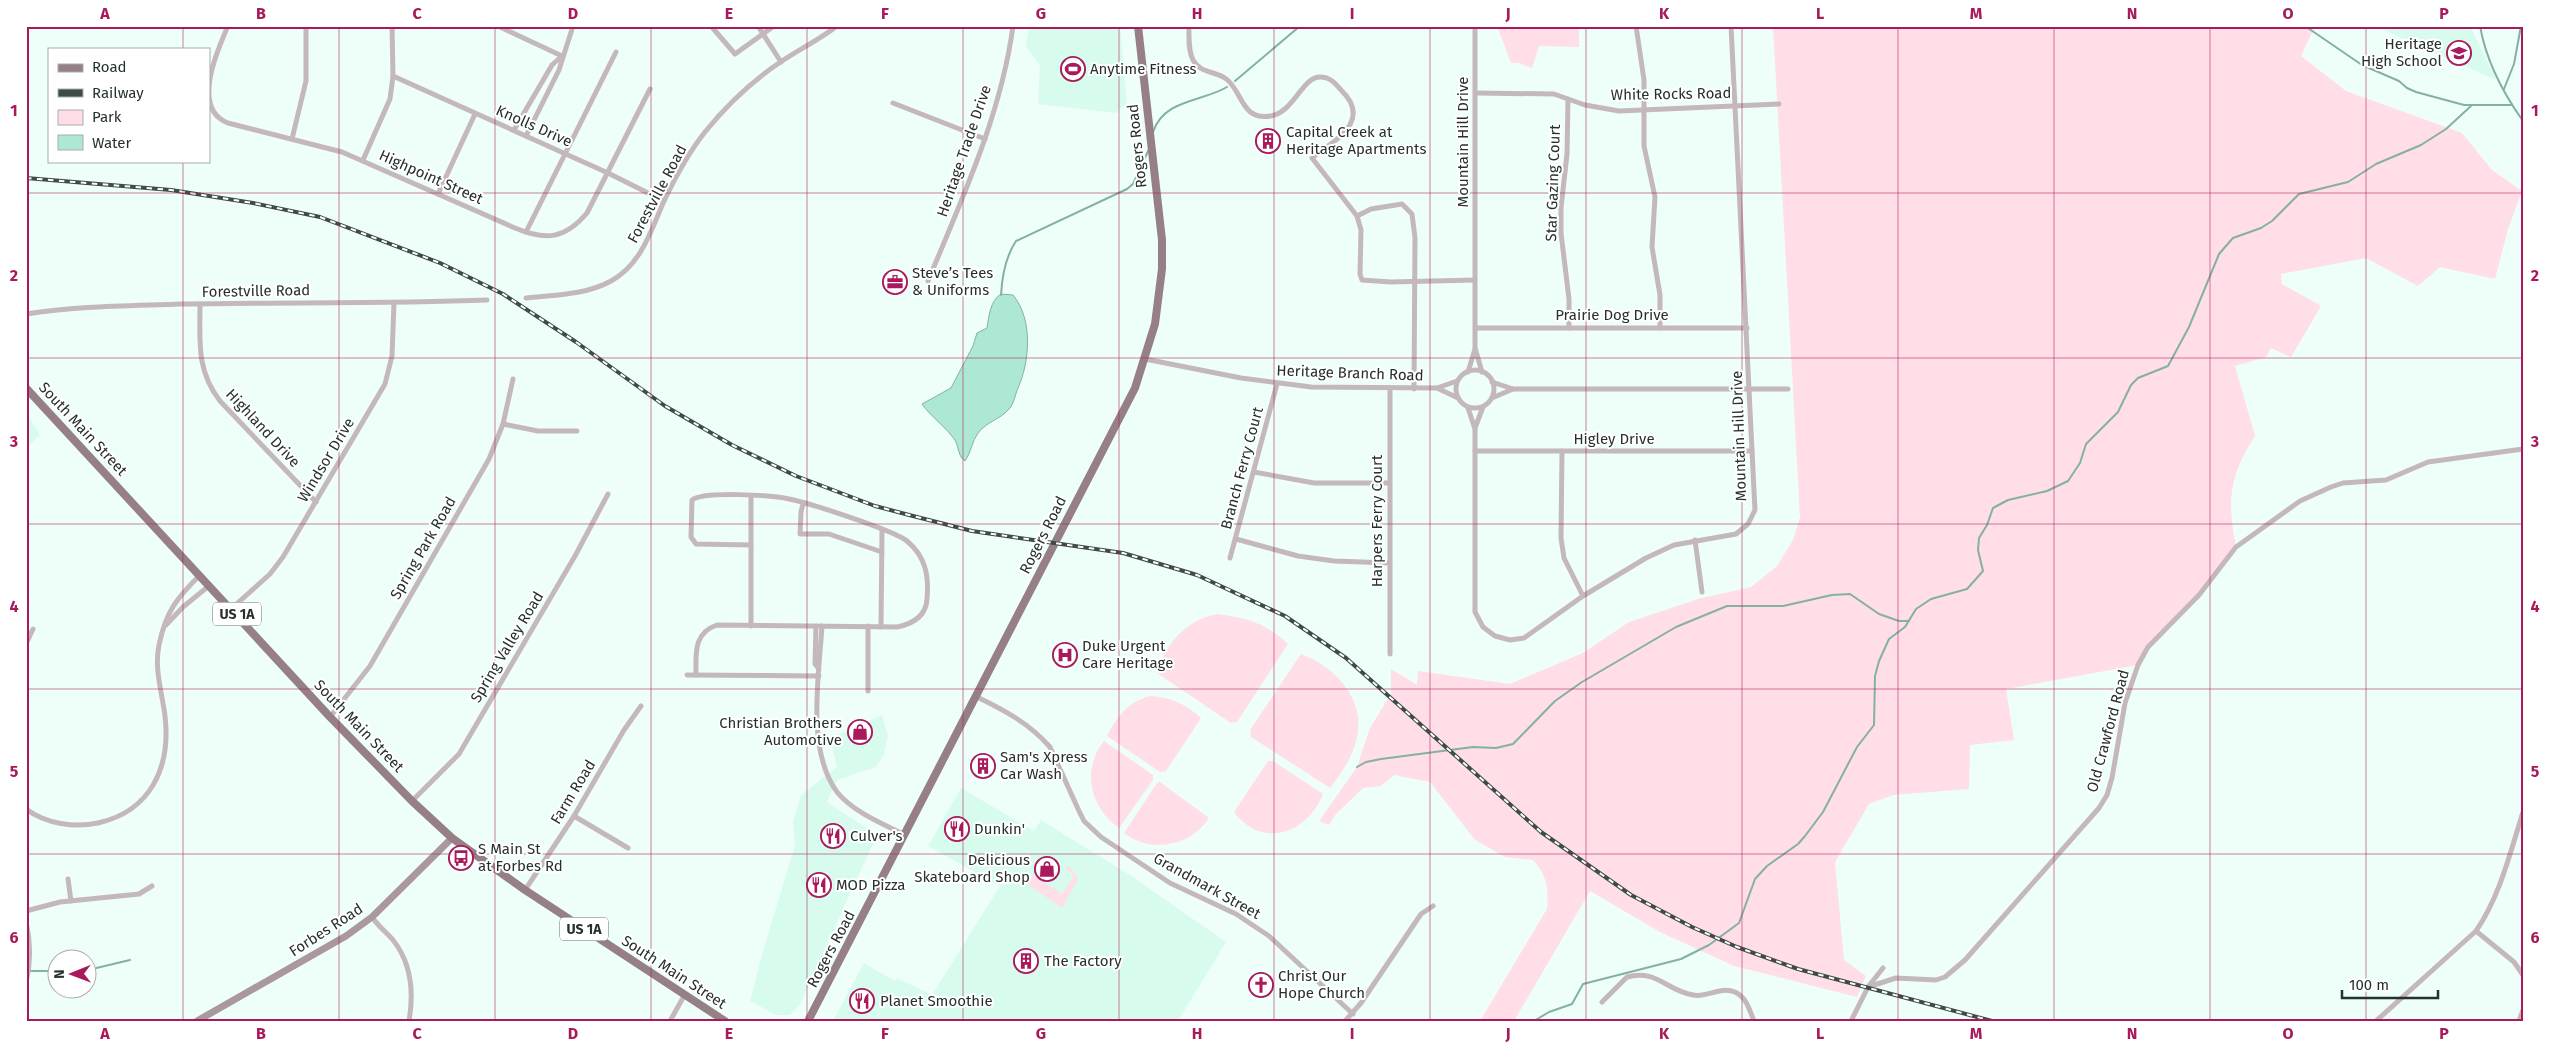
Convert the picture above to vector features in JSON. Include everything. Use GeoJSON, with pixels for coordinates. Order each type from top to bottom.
{"type":"FeatureCollection","features":[{"type":"Feature","properties":{"kind":"main road","name":"Rogers Road"},"geometry":{"type":"LineString","coordinates":[[808,1021],[906,836],[975,696],[1134,388],[1145,359],[1155,324],[1160,296],[1162,240],[1138,26]]}},
{"type":"Feature","properties":{"kind":"main road","name":"South Main Street"},"geometry":{"type":"LineString","coordinates":[[26,388],[232,608],[330,717],[412,801],[452,838],[525,890],[684,996],[725,1021]]}},
{"type":"Feature","properties":{"kind":"street","name":"Highpoint Street"},"geometry":{"type":"LineString","coordinates":[[228,26],[211,70],[210,100],[213,113],[228,124],[292,139],[362,160],[536,235],[559,235],[578,223],[587,213],[650,89]]}},
{"type":"Feature","properties":{"kind":"street"},"geometry":{"type":"LineString","coordinates":[[292,139],[306,81],[306,26]]}},
{"type":"Feature","properties":{"kind":"street"},"geometry":{"type":"LineString","coordinates":[[362,160],[388,105],[393,76],[392,26]]}},
{"type":"Feature","properties":{"kind":"street"},"geometry":{"type":"LineString","coordinates":[[498,26],[562,56]]}},
{"type":"Feature","properties":{"kind":"street"},"geometry":{"type":"LineString","coordinates":[[526,136],[559,70],[573,26]]}},
{"type":"Feature","properties":{"kind":"street"},"geometry":{"type":"LineString","coordinates":[[712,26],[735,54],[774,26]]}},
{"type":"Feature","properties":{"kind":"street"},"geometry":{"type":"LineString","coordinates":[[758,26],[781,62]]}},
{"type":"Feature","properties":{"kind":"street","name":"Forestville Road"},"geometry":{"type":"LineString","coordinates":[[526,298],[561,295],[594,288],[612,281],[628,268],[652,234],[664,201],[704,133],[739,95],[781,62],[837,26]]}},
{"type":"Feature","properties":{"kind":"street","name":"Heritage Trade Drive"},"geometry":{"type":"LineString","coordinates":[[928,282],[985,139],[1000,90],[1013,26]]}},
{"type":"Feature","properties":{"kind":"street"},"geometry":{"type":"LineString","coordinates":[[1189,26],[1192,59],[1198,66],[1229,82],[1244,108],[1254,114],[1273,116],[1286,108],[1310,79],[1317,77],[1330,79],[1349,98],[1354,106],[1352,121],[1345,132],[1312,158],[1357,216],[1361,230],[1362,280],[1475,280]]}},
{"type":"Feature","properties":{"kind":"street","name":"Mountain Hill Drive"},"geometry":{"type":"LineString","coordinates":[[1468,372],[1475,348],[1476,328],[1475,26]]}},
{"type":"Feature","properties":{"kind":"street"},"geometry":{"type":"LineString","coordinates":[[1636,26],[1641,53],[1644,146],[1655,198],[1652,247],[1660,295],[1660,328]]}},
{"type":"Feature","properties":{"kind":"street","name":"Mountain Hill Drive"},"geometry":{"type":"LineString","coordinates":[[1468,408],[1475,429],[1475,612],[1483,627],[1495,636],[1510,640],[1524,638],[1583,596],[1646,558],[1674,545],[1736,534],[1748,524],[1755,510],[1748,328],[1731,26]]}},
{"type":"Feature","properties":{"kind":"street"},"geometry":{"type":"LineString","coordinates":[[526,232],[616,52]]}},
{"type":"Feature","properties":{"kind":"street"},"geometry":{"type":"LineString","coordinates":[[514,130],[541,81],[552,65],[562,56]]}},
{"type":"Feature","properties":{"kind":"street","name":"Knolls Drive"},"geometry":{"type":"LineString","coordinates":[[393,76],[608,173],[664,201]]}},
{"type":"Feature","properties":{"kind":"street","name":"White Rocks Road"},"geometry":{"type":"LineString","coordinates":[[1476,93],[1554,94],[1585,105],[1619,111],[1779,104]]}},
{"type":"Feature","properties":{"kind":"street","name":"Star Gazing Court"},"geometry":{"type":"LineString","coordinates":[[1568,99],[1561,225],[1569,290],[1569,328]]}},
{"type":"Feature","properties":{"kind":"street"},"geometry":{"type":"LineString","coordinates":[[893,103],[985,139]]}},
{"type":"Feature","properties":{"kind":"street"},"geometry":{"type":"LineString","coordinates":[[438,194],[475,114]]}},
{"type":"Feature","properties":{"kind":"street"},"geometry":{"type":"LineString","coordinates":[[1357,216],[1371,209],[1402,204],[1412,214],[1415,281],[1414,389]]}},
{"type":"Feature","properties":{"kind":"street","name":"Forestville Road"},"geometry":{"type":"LineString","coordinates":[[26,314],[113,306],[394,304],[487,300]]}},
{"type":"Feature","properties":{"kind":"street","name":"Highland Drive"},"geometry":{"type":"LineString","coordinates":[[200,304],[200,357],[208,386],[316,502]]}},
{"type":"Feature","properties":{"kind":"street","name":"Windsor Drive"},"geometry":{"type":"LineString","coordinates":[[232,608],[270,574],[283,557],[385,384],[390,370],[394,304]]}},
{"type":"Feature","properties":{"kind":"street","name":"Prairie Dog Drive"},"geometry":{"type":"LineString","coordinates":[[1476,328],[1748,328]]}},
{"type":"Feature","properties":{"kind":"street","name":"Mountain Hill Drive"},"geometry":{"type":"LineString","coordinates":[[1475,348],[1482,372]]}},
{"type":"Feature","properties":{"kind":"street","name":"Heritage Branch Road"},"geometry":{"type":"LineString","coordinates":[[1145,359],[1277,384],[1312,387],[1414,389],[1436,388],[1457,381]]}},
{"type":"Feature","properties":{"kind":"street"},"geometry":{"type":"LineString","coordinates":[[1513,390],[1492,382],[1482,372],[1468,372],[1457,381],[1458,398],[1468,408],[1483,407],[1492,398],[1513,390],[1788,389]]}},
{"type":"Feature","properties":{"kind":"street","name":"Spring Park Road"},"geometry":{"type":"LineString","coordinates":[[330,717],[370,666],[489,460],[504,424],[513,379]]}},
{"type":"Feature","properties":{"kind":"street"},"geometry":{"type":"LineString","coordinates":[[1492,382],[1492,398]]}},
{"type":"Feature","properties":{"kind":"street","name":"Branch Ferry Court"},"geometry":{"type":"LineString","coordinates":[[1230,558],[1277,384]]}},
{"type":"Feature","properties":{"kind":"street","name":"Harpers Ferry Court"},"geometry":{"type":"LineString","coordinates":[[1390,388],[1390,654]]}},
{"type":"Feature","properties":{"kind":"street","name":"Heritage Branch Road"},"geometry":{"type":"LineString","coordinates":[[1436,388],[1458,398]]}},
{"type":"Feature","properties":{"kind":"street","name":"Mountain Hill Drive"},"geometry":{"type":"LineString","coordinates":[[1475,429],[1483,407]]}},
{"type":"Feature","properties":{"kind":"street"},"geometry":{"type":"LineString","coordinates":[[504,424],[538,431],[577,431]]}},
{"type":"Feature","properties":{"kind":"street","name":"Old Crawford Road"},"geometry":{"type":"LineString","coordinates":[[1868,986],[1896,978],[1936,980],[1945,978],[1965,960],[2099,808],[2107,795],[2112,778],[2125,703],[2138,665],[2148,648],[2199,595],[2236,547],[2300,501],[2331,486],[2343,483],[2386,480],[2428,462],[2523,449]]}},
{"type":"Feature","properties":{"kind":"street","name":"Higley Drive"},"geometry":{"type":"LineString","coordinates":[[1475,451],[1752,451]]}},
{"type":"Feature","properties":{"kind":"street"},"geometry":{"type":"LineString","coordinates":[[1562,451],[1562,538],[1564,558],[1583,596]]}},
{"type":"Feature","properties":{"kind":"street"},"geometry":{"type":"LineString","coordinates":[[1254,472],[1314,482],[1389,482]]}},
{"type":"Feature","properties":{"kind":"street","name":"Spring Valley Road"},"geometry":{"type":"LineString","coordinates":[[412,801],[458,754],[575,556],[608,494]]}},
{"type":"Feature","properties":{"kind":"street"},"geometry":{"type":"LineString","coordinates":[[751,496],[751,626]]}},
{"type":"Feature","properties":{"kind":"street"},"geometry":{"type":"LineString","coordinates":[[696,675],[696,645],[704,632],[717,625],[881,626],[908,624],[918,619],[925,611],[928,593],[928,570],[914,549],[896,535],[788,499],[751,496],[696,497],[690,504],[691,536],[696,544],[751,545]]}},
{"type":"Feature","properties":{"kind":"street"},"geometry":{"type":"LineString","coordinates":[[803,504],[800,534],[828,534],[882,552]]}},
{"type":"Feature","properties":{"kind":"street"},"geometry":{"type":"LineString","coordinates":[[881,626],[882,530]]}},
{"type":"Feature","properties":{"kind":"street"},"geometry":{"type":"LineString","coordinates":[[1236,539],[1298,556],[1334,561],[1390,563]]}},
{"type":"Feature","properties":{"kind":"street"},"geometry":{"type":"LineString","coordinates":[[1695,540],[1702,592]]}},
{"type":"Feature","properties":{"kind":"street"},"geometry":{"type":"LineString","coordinates":[[27,812],[64,825],[84,826],[123,815],[154,787],[160,772],[166,739],[156,659],[165,625],[175,600],[200,574]]}},
{"type":"Feature","properties":{"kind":"street"},"geometry":{"type":"LineString","coordinates":[[165,625],[210,585]]}},
{"type":"Feature","properties":{"kind":"street"},"geometry":{"type":"LineString","coordinates":[[819,626],[815,664],[819,669],[818,737],[822,765],[838,792],[862,812],[906,836]]}},
{"type":"Feature","properties":{"kind":"street"},"geometry":{"type":"LineString","coordinates":[[868,626],[868,691]]}},
{"type":"Feature","properties":{"kind":"street"},"geometry":{"type":"LineString","coordinates":[[26,644],[33,629]]}},
{"type":"Feature","properties":{"kind":"street"},"geometry":{"type":"LineString","coordinates":[[687,675],[819,676]]}},
{"type":"Feature","properties":{"kind":"street","name":"Grandmark Street"},"geometry":{"type":"LineString","coordinates":[[975,696],[1017,718],[1035,730],[1045,741],[1050,747],[1084,820],[1101,837],[1170,883],[1236,914],[1269,936],[1353,1014]]}},
{"type":"Feature","properties":{"kind":"street","name":"Farm Road"},"geometry":{"type":"LineString","coordinates":[[525,890],[574,816],[624,730],[641,706]]}},
{"type":"Feature","properties":{"kind":"street"},"geometry":{"type":"LineString","coordinates":[[2376,1021],[2476,931],[2487,915],[2499,889],[2523,812]]}},
{"type":"Feature","properties":{"kind":"street"},"geometry":{"type":"LineString","coordinates":[[574,816],[628,848]]}},
{"type":"Feature","properties":{"kind":"street","name":"Forbes Road"},"geometry":{"type":"LineString","coordinates":[[197,1021],[313,956],[372,917],[452,838]]}},
{"type":"Feature","properties":{"kind":"street"},"geometry":{"type":"LineString","coordinates":[[68,879],[70,901]]}},
{"type":"Feature","properties":{"kind":"street"},"geometry":{"type":"LineString","coordinates":[[26,911],[70,901],[139,894],[152,886]]}},
{"type":"Feature","properties":{"kind":"street"},"geometry":{"type":"LineString","coordinates":[[1346,1021],[1353,1014],[1421,914],[1433,906]]}},
{"type":"Feature","properties":{"kind":"street"},"geometry":{"type":"LineString","coordinates":[[372,917],[393,941],[409,971],[412,1002],[409,1021]]}},
{"type":"Feature","properties":{"kind":"street"},"geometry":{"type":"LineString","coordinates":[[26,922],[30,941],[30,968],[26,983]]}},
{"type":"Feature","properties":{"kind":"street"},"geometry":{"type":"LineString","coordinates":[[2476,931],[2514,962],[2523,975]]}},
{"type":"Feature","properties":{"kind":"street"},"geometry":{"type":"LineString","coordinates":[[1851,1021],[1868,986],[1883,968]]}},
{"type":"Feature","properties":{"kind":"street"},"geometry":{"type":"LineString","coordinates":[[1602,1002],[1627,977],[1649,975],[1692,995],[1698,996],[1727,990],[1736,993],[1746,1001],[1754,1021]]}},
{"type":"Feature","properties":{"kind":"street"},"geometry":{"type":"LineString","coordinates":[[670,1021],[684,996]]}},
{"type":"Feature","properties":{"kind":"street"},"geometry":{"type":"LineString","coordinates":[[2519,1021],[2523,1010]]}},
{"type":"Feature","properties":{"kind":"shaded area"},"geometry":{"type":"Polygon","coordinates":[[[1029,26],[1120,26],[1127,103],[1116,113],[1038,104],[1040,66],[1026,46],[1029,26]]]}},
{"type":"Feature","properties":{"kind":"shaded area","name":"Heritage High School"},"geometry":{"type":"Polygon","coordinates":[[[2375,26],[2470,26],[2496,80],[2375,26]]]}},
{"type":"Feature","properties":{"kind":"shaded area"},"geometry":{"type":"Polygon","coordinates":[[[26,412],[40,435],[26,448],[26,412]]]}},
{"type":"Feature","properties":{"kind":"shaded area"},"geometry":{"type":"Polygon","coordinates":[[[882,715],[888,736],[884,754],[876,767],[837,780],[827,802],[877,835],[800,1004],[790,1015],[776,1015],[750,1001],[795,845],[793,821],[801,795],[837,767],[830,738],[882,715]]]}},
{"type":"Feature","properties":{"kind":"shaded area"},"geometry":{"type":"Polygon","coordinates":[[[961,788],[1034,831],[1041,820],[1133,877],[1226,942],[1178,1021],[833,1021],[864,963],[895,981],[897,978],[932,995],[1000,886],[928,846],[961,788]]]}},
{"type":"Feature","properties":{"kind":"green space"},"geometry":{"type":"Polygon","coordinates":[[[1497,26],[1579,26],[1579,47],[1539,46],[1532,68],[1519,63],[1511,63],[1497,26]]]}},
{"type":"Feature","properties":{"kind":"green space"},"geometry":{"type":"Polygon","coordinates":[[[1773,26],[2315,26],[2301,56],[2346,91],[2462,133],[2492,170],[2522,191],[2508,229],[2495,279],[2440,267],[2418,286],[2366,258],[2281,274],[2282,284],[2321,306],[2291,357],[2271,348],[2266,357],[2235,366],[2255,436],[2240,464],[2232,489],[2231,502],[2236,547],[2199,595],[2148,647],[2138,665],[2006,689],[2014,740],[1970,745],[1969,789],[1893,795],[1869,804],[1835,862],[1844,960],[1866,976],[1857,997],[1734,966],[1660,932],[1590,891],[1514,1021],[1480,1021],[1547,909],[1548,895],[1546,883],[1538,866],[1533,860],[1505,857],[1475,840],[1430,782],[1394,775],[1381,786],[1363,788],[1335,815],[1329,825],[1319,821],[1357,767],[1370,728],[1391,694],[1391,669],[1417,685],[1418,671],[1510,684],[1583,653],[1629,622],[1698,599],[1751,587],[1777,566],[1793,540],[1800,517],[1773,26]]]}},
{"type":"Feature","properties":{"kind":"green space"},"geometry":{"type":"Polygon","coordinates":[[[1217,614],[1237,617],[1255,623],[1272,631],[1288,644],[1237,722],[1231,723],[1157,673],[1165,652],[1179,634],[1196,621],[1217,614]]]}},
{"type":"Feature","properties":{"kind":"green space"},"geometry":{"type":"Polygon","coordinates":[[[1301,654],[1322,664],[1336,676],[1350,694],[1356,707],[1358,734],[1354,748],[1340,775],[1330,788],[1251,737],[1250,730],[1301,654]]]}},
{"type":"Feature","properties":{"kind":"green space"},"geometry":{"type":"Polygon","coordinates":[[[1150,696],[1178,702],[1201,718],[1166,771],[1160,772],[1107,736],[1124,711],[1142,698],[1150,696]]]}},
{"type":"Feature","properties":{"kind":"green space"},"geometry":{"type":"Polygon","coordinates":[[[1104,741],[1153,775],[1153,780],[1119,828],[1101,810],[1092,788],[1093,764],[1097,752],[1104,741]]]}},
{"type":"Feature","properties":{"kind":"green space"},"geometry":{"type":"Polygon","coordinates":[[[1268,761],[1273,761],[1323,794],[1316,808],[1307,819],[1296,827],[1283,832],[1258,831],[1245,824],[1234,812],[1268,761]]]}},
{"type":"Feature","properties":{"kind":"green space"},"geometry":{"type":"Polygon","coordinates":[[[1160,782],[1209,818],[1201,828],[1181,841],[1158,845],[1135,840],[1124,833],[1157,783],[1160,782]]]}},
{"type":"Feature","properties":{"kind":"green space"},"geometry":{"type":"Polygon","coordinates":[[[1067,866],[1072,869],[1078,879],[1062,908],[1027,884],[1033,875],[1062,894],[1074,876],[1066,869],[1067,866]]]}},
{"type":"Feature","properties":{"kind":"water"},"geometry":{"type":"Polygon","coordinates":[[[1001,294],[1013,295],[1024,316],[1028,340],[1025,365],[1011,407],[981,429],[965,461],[960,454],[955,440],[922,404],[951,388],[973,346],[977,333],[987,328],[992,305],[1001,294]]]}},
{"type":"Feature","properties":{"kind":"waterway"},"geometry":{"type":"LineString","coordinates":[[1235,81],[1300,26]]}},
{"type":"Feature","properties":{"kind":"waterway"},"geometry":{"type":"LineString","coordinates":[[2305,26],[2362,65],[2399,81],[2407,88],[2416,92],[2464,105],[2512,105]]}},
{"type":"Feature","properties":{"kind":"waterway"},"geometry":{"type":"LineString","coordinates":[[2480,26],[2486,51],[2496,76],[2523,121]]}},
{"type":"Feature","properties":{"kind":"waterway"},"geometry":{"type":"LineString","coordinates":[[2504,89],[2514,64],[2521,26]]}},
{"type":"Feature","properties":{"kind":"waterway"},"geometry":{"type":"LineString","coordinates":[[1153,132],[1158,121],[1175,107],[1227,87]]}},
{"type":"Feature","properties":{"kind":"waterway"},"geometry":{"type":"LineString","coordinates":[[1534,1021],[1549,1012],[1572,1004],[1583,984],[1681,959],[1709,945],[1739,923],[1755,879],[1767,866],[1798,844],[1805,836],[1823,812],[1857,747],[1874,725],[1875,676],[1879,661],[1889,639],[1905,627],[1916,609],[1931,599],[1967,589],[1983,571],[1978,550],[1979,538],[1987,525],[1993,508],[2008,500],[2047,491],[2068,481],[2080,463],[2086,444],[2118,412],[2131,385],[2138,378],[2168,366],[2189,327],[2219,254],[2233,238],[2261,228],[2272,221],[2299,194],[2348,182],[2376,164],[2421,145],[2446,129],[2471,106]]}},
{"type":"Feature","properties":{"kind":"waterway"},"geometry":{"type":"LineString","coordinates":[[1001,295],[1005,267],[1016,241],[1127,189],[1133,184],[1149,149]]}},
{"type":"Feature","properties":{"kind":"waterway"},"geometry":{"type":"LineString","coordinates":[[1357,767],[1366,762],[1381,759],[1473,747],[1496,748],[1513,744],[1555,701],[1582,682],[1676,627],[1727,606],[1783,606],[1832,595],[1850,594],[1879,614],[1899,621],[1909,621]]}},
{"type":"Feature","properties":{"kind":"waterway"},"geometry":{"type":"LineString","coordinates":[[98,968],[130,960]]}},
{"type":"Feature","properties":{"kind":"waterway"},"geometry":{"type":"LineString","coordinates":[[30,971],[48,971]]}},
{"type":"Feature","properties":{"kind":"railway"},"geometry":{"type":"LineString","coordinates":[[26,178],[171,190],[253,203],[320,217],[440,263],[503,294],[576,342],[665,406],[732,445],[796,476],[875,506],[972,531],[1123,553],[1197,575],[1285,616],[1346,658],[1541,832],[1631,895],[1692,927],[1737,947],[1798,969],[1992,1021]]}},
{"type":"Feature","properties":{"kind":"place","name":"Heritage High School"},"geometry":{"type":"Point","coordinates":[2459,53]}},
{"type":"Feature","properties":{"kind":"place","name":"Anytime Fitness"},"geometry":{"type":"Point","coordinates":[1073,69]}},
{"type":"Feature","properties":{"kind":"place","name":"Capital Creek at Heritage Apartments"},"geometry":{"type":"Point","coordinates":[1268,141]}},
{"type":"Feature","properties":{"kind":"place","name":"Steve’s Tees & Uniforms"},"geometry":{"type":"Point","coordinates":[895,282]}},
{"type":"Feature","properties":{"kind":"place","name":"Duke Urgent Care Heritage"},"geometry":{"type":"Point","coordinates":[1065,655]}},
{"type":"Feature","properties":{"kind":"place","name":"Christian Brothers Automotive"},"geometry":{"type":"Point","coordinates":[860,732]}},
{"type":"Feature","properties":{"kind":"place","name":"Sam's Xpress Car Wash"},"geometry":{"type":"Point","coordinates":[983,766]}},
{"type":"Feature","properties":{"kind":"place","name":"Dunkin'"},"geometry":{"type":"Point","coordinates":[957,829]}},
{"type":"Feature","properties":{"kind":"place","name":"Culver's"},"geometry":{"type":"Point","coordinates":[833,836]}},
{"type":"Feature","properties":{"kind":"place","name":"S Main St at Forbes Rd"},"geometry":{"type":"Point","coordinates":[461,858]}},
{"type":"Feature","properties":{"kind":"place","name":"Delicious Skateboard Shop"},"geometry":{"type":"Point","coordinates":[1047,869]}},
{"type":"Feature","properties":{"kind":"place","name":"MOD Pizza"},"geometry":{"type":"Point","coordinates":[819,885]}},
{"type":"Feature","properties":{"kind":"place","name":"The Factory"},"geometry":{"type":"Point","coordinates":[1026,961]}},
{"type":"Feature","properties":{"kind":"place","name":"Christ Our Hope Church"},"geometry":{"type":"Point","coordinates":[1261,985]}},
{"type":"Feature","properties":{"kind":"place","name":"Planet Smoothie"},"geometry":{"type":"Point","coordinates":[862,1001]}}]}
